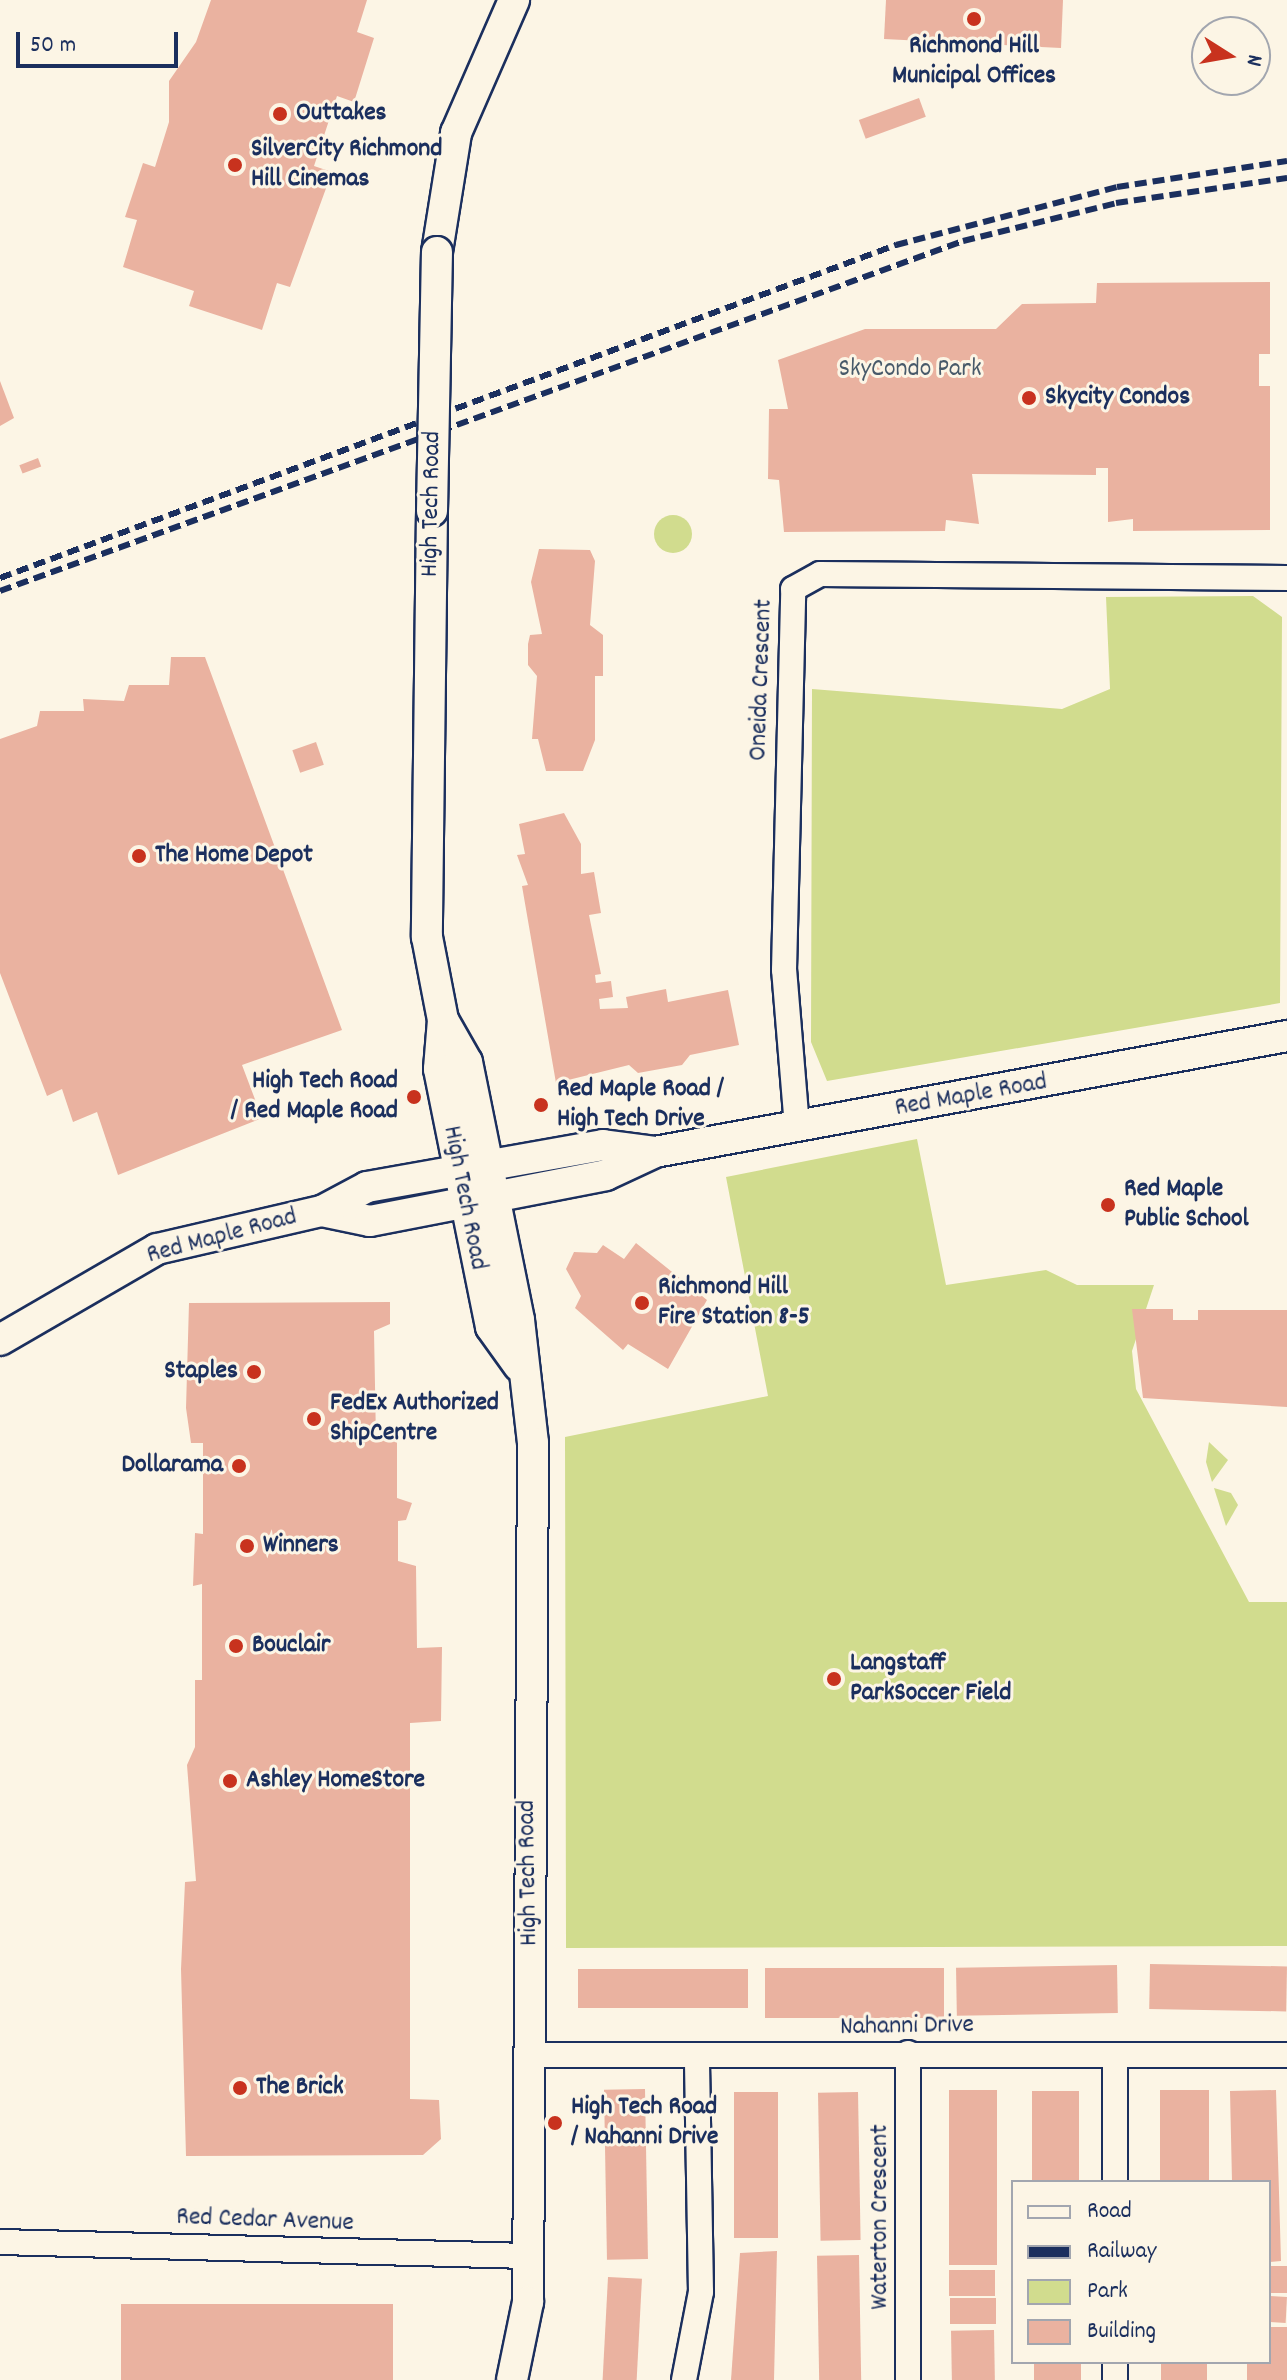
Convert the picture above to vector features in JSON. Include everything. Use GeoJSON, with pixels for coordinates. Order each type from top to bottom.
{"type":"FeatureCollection","features":[{"type":"Feature","properties":{"kind":"street","name":"High Tech Road"},"geometry":{"type":"LineString","coordinates":[[514,0],[456,133],[437,252],[427,937],[443,1020],[439,1069],[491,1327],[519,1366]]}},
{"type":"Feature","properties":{"kind":"street","name":"Oneida Crescent"},"geometry":{"type":"LineString","coordinates":[[797,1127],[784,970],[793,589],[820,574],[1287,578]]}},
{"type":"Feature","properties":{"kind":"street","name":"High Tech Road"},"geometry":{"type":"LineString","coordinates":[[443,1020],[467,1062],[519,1320],[519,1366],[533,1443],[528,2302],[512,2380]]}},
{"type":"Feature","properties":{"kind":"street","name":"Red Maple Road"},"geometry":{"type":"LineString","coordinates":[[322,1211],[370,1221],[606,1175],[655,1152],[1287,1036]]}},
{"type":"Feature","properties":{"kind":"street","name":"Red Maple Road"},"geometry":{"type":"LineString","coordinates":[[0,1340],[157,1249],[322,1211],[367,1187],[603,1145],[655,1152]]}},
{"type":"Feature","properties":{"kind":"street","name":"Nahanni Drive"},"geometry":{"type":"LineString","coordinates":[[528,2055],[697,2058],[908,2053],[1287,2055]]}},
{"type":"Feature","properties":{"kind":"street","name":"Waterton Crescent"},"geometry":{"type":"LineString","coordinates":[[908,2053],[908,2380]]}},
{"type":"Feature","properties":{"kind":"street"},"geometry":{"type":"LineString","coordinates":[[1115,2055],[1115,2180]]}},
{"type":"Feature","properties":{"kind":"street"},"geometry":{"type":"LineString","coordinates":[[684,2380],[701,2292],[697,2058]]}},
{"type":"Feature","properties":{"kind":"street","name":"Red Cedar Avenue"},"geometry":{"type":"LineString","coordinates":[[0,2242],[528,2256]]}},
{"type":"Feature","properties":{"kind":"green space"},"geometry":{"type":"Polygon","coordinates":[[[673,515],[687,520],[692,534],[687,548],[673,553],[659,548],[654,534],[659,520],[673,515]]]}},
{"type":"Feature","properties":{"kind":"green space"},"geometry":{"type":"Polygon","coordinates":[[[1253,596],[1282,617],[1280,1003],[827,1081],[811,1042],[812,689],[1062,709],[1110,689],[1106,597],[1253,596]]]}},
{"type":"Feature","properties":{"kind":"green space"},"geometry":{"type":"Polygon","coordinates":[[[917,1139],[946,1285],[1046,1270],[1077,1285],[1154,1285],[1132,1351],[1136,1389],[1249,1602],[1287,1602],[1287,1946],[566,1948],[565,1437],[768,1396],[726,1177],[917,1139]]]}},
{"type":"Feature","properties":{"kind":"green space"},"geometry":{"type":"Polygon","coordinates":[[[1209,1442],[1228,1460],[1212,1482],[1206,1462],[1209,1442]]]}},
{"type":"Feature","properties":{"kind":"green space"},"geometry":{"type":"Polygon","coordinates":[[[1214,1488],[1231,1493],[1238,1505],[1226,1526],[1214,1488]]]}},
{"type":"Feature","properties":{"kind":"building","name":"SilverCity Richmond Hill Cinemas"},"geometry":{"type":"Polygon","coordinates":[[[211,0],[367,0],[357,32],[374,38],[354,102],[337,96],[314,166],[332,172],[290,287],[277,283],[262,330],[189,306],[194,291],[123,267],[137,220],[125,217],[143,163],[155,167],[169,122],[169,81],[196,42],[211,0]]]}},
{"type":"Feature","properties":{"kind":"building","name":"Richmond Hill Municipal Offices"},"geometry":{"type":"Polygon","coordinates":[[[886,0],[1063,0],[1061,48],[884,39],[886,0]]]}},
{"type":"Feature","properties":{"kind":"building"},"geometry":{"type":"Polygon","coordinates":[[[919,98],[926,117],[866,139],[859,120],[919,98]]]}},
{"type":"Feature","properties":{"kind":"building","name":"Skycity Condos"},"geometry":{"type":"Polygon","coordinates":[[[1270,282],[1270,354],[1259,354],[1259,386],[1270,386],[1270,530],[1133,531],[1133,519],[1108,522],[1108,468],[1096,468],[1096,475],[972,474],[979,524],[946,520],[945,531],[784,532],[779,480],[768,479],[769,409],[788,409],[778,360],[865,329],[996,329],[1022,304],[1096,303],[1097,283],[1270,282]]]}},
{"type":"Feature","properties":{"kind":"building"},"geometry":{"type":"Polygon","coordinates":[[[0,381],[14,418],[0,426],[0,381]]]}},
{"type":"Feature","properties":{"kind":"building"},"geometry":{"type":"Polygon","coordinates":[[[38,458],[41,466],[23,474],[19,465],[38,458]]]}},
{"type":"Feature","properties":{"kind":"building"},"geometry":{"type":"Polygon","coordinates":[[[539,549],[590,550],[595,561],[590,625],[603,635],[603,676],[595,676],[595,740],[583,771],[546,771],[538,739],[532,739],[537,676],[528,665],[528,644],[530,635],[542,634],[531,582],[539,549]]]}},
{"type":"Feature","properties":{"kind":"building","name":"The Home Depot"},"geometry":{"type":"Polygon","coordinates":[[[171,657],[205,657],[342,1030],[242,1065],[262,1118],[118,1175],[97,1112],[73,1122],[62,1089],[47,1096],[0,973],[0,739],[37,726],[40,711],[84,711],[83,699],[124,701],[129,685],[169,685],[171,657]]]}},
{"type":"Feature","properties":{"kind":"building"},"geometry":{"type":"Polygon","coordinates":[[[316,742],[324,765],[300,773],[292,750],[316,742]]]}},
{"type":"Feature","properties":{"kind":"building"},"geometry":{"type":"Polygon","coordinates":[[[564,813],[581,844],[581,874],[594,872],[601,913],[589,915],[601,974],[595,975],[596,983],[611,981],[613,997],[599,999],[600,1009],[628,1008],[626,997],[666,989],[668,1002],[728,990],[739,1045],[690,1055],[682,1065],[638,1073],[629,1065],[556,1083],[522,886],[528,885],[517,855],[525,854],[519,824],[564,813]]]}},
{"type":"Feature","properties":{"kind":"building","name":"Richmond Hill Fire Station 8-5"},"geometry":{"type":"Polygon","coordinates":[[[636,1243],[707,1300],[668,1369],[628,1344],[623,1350],[575,1308],[581,1296],[566,1269],[574,1252],[597,1253],[603,1245],[624,1259],[636,1243]]]}},
{"type":"Feature","properties":{"kind":"building"},"geometry":{"type":"Polygon","coordinates":[[[390,1302],[390,1324],[374,1331],[376,1440],[397,1440],[397,1498],[412,1503],[406,1520],[398,1521],[398,1561],[416,1566],[417,1648],[442,1647],[441,1721],[410,1723],[410,2099],[439,2100],[441,2139],[423,2155],[186,2156],[181,1969],[185,1882],[196,1881],[187,1765],[195,1747],[195,1680],[202,1680],[202,1584],[193,1586],[195,1533],[203,1534],[203,1443],[191,1443],[186,1408],[189,1303],[390,1302]]]}},
{"type":"Feature","properties":{"kind":"building"},"geometry":{"type":"Polygon","coordinates":[[[1132,1309],[1173,1309],[1173,1320],[1198,1320],[1198,1310],[1287,1310],[1287,1407],[1143,1398],[1132,1309]]]}},
{"type":"Feature","properties":{"kind":"building"},"geometry":{"type":"Polygon","coordinates":[[[1150,1964],[1287,1966],[1286,2011],[1149,2009],[1150,1964]]]}},
{"type":"Feature","properties":{"kind":"building"},"geometry":{"type":"Polygon","coordinates":[[[1117,1965],[1118,2013],[957,2016],[956,1968],[1117,1965]]]}},
{"type":"Feature","properties":{"kind":"building"},"geometry":{"type":"Polygon","coordinates":[[[765,1968],[944,1968],[944,2018],[765,2018],[765,1968]]]}},
{"type":"Feature","properties":{"kind":"building"},"geometry":{"type":"Polygon","coordinates":[[[578,1969],[748,1969],[748,2008],[578,2008],[578,1969]]]}},
{"type":"Feature","properties":{"kind":"building"},"geometry":{"type":"Polygon","coordinates":[[[645,2089],[648,2259],[607,2260],[604,2090],[645,2089]]]}},
{"type":"Feature","properties":{"kind":"building"},"geometry":{"type":"Polygon","coordinates":[[[949,2090],[997,2090],[997,2265],[949,2265],[949,2090]]]}},
{"type":"Feature","properties":{"kind":"building"},"geometry":{"type":"Polygon","coordinates":[[[1160,2090],[1209,2090],[1209,2180],[1160,2180],[1160,2090]]]}},
{"type":"Feature","properties":{"kind":"building"},"geometry":{"type":"Polygon","coordinates":[[[1276,2090],[1281,2261],[1271,2262],[1271,2180],[1232,2180],[1230,2091],[1276,2090]]]}},
{"type":"Feature","properties":{"kind":"building"},"geometry":{"type":"Polygon","coordinates":[[[1032,2091],[1079,2091],[1079,2180],[1032,2180],[1032,2091]]]}},
{"type":"Feature","properties":{"kind":"building"},"geometry":{"type":"Polygon","coordinates":[[[734,2092],[778,2092],[778,2238],[734,2238],[734,2092]]]}},
{"type":"Feature","properties":{"kind":"building"},"geometry":{"type":"Polygon","coordinates":[[[858,2092],[861,2240],[821,2241],[818,2093],[858,2092]]]}},
{"type":"Feature","properties":{"kind":"building"},"geometry":{"type":"Polygon","coordinates":[[[777,2251],[774,2380],[731,2380],[740,2253],[777,2251]]]}},
{"type":"Feature","properties":{"kind":"building"},"geometry":{"type":"Polygon","coordinates":[[[859,2255],[861,2380],[819,2380],[817,2256],[859,2255]]]}},
{"type":"Feature","properties":{"kind":"building"},"geometry":{"type":"Polygon","coordinates":[[[1271,2266],[1287,2266],[1287,2293],[1271,2293],[1271,2266]]]}},
{"type":"Feature","properties":{"kind":"building"},"geometry":{"type":"Polygon","coordinates":[[[949,2270],[995,2270],[995,2296],[949,2296],[949,2270]]]}},
{"type":"Feature","properties":{"kind":"building"},"geometry":{"type":"Polygon","coordinates":[[[608,2277],[642,2279],[637,2380],[603,2380],[608,2277]]]}},
{"type":"Feature","properties":{"kind":"building"},"geometry":{"type":"Polygon","coordinates":[[[1271,2296],[1287,2297],[1286,2323],[1271,2322],[1271,2296]]]}},
{"type":"Feature","properties":{"kind":"building"},"geometry":{"type":"Polygon","coordinates":[[[950,2298],[996,2298],[996,2324],[950,2324],[950,2298]]]}},
{"type":"Feature","properties":{"kind":"building"},"geometry":{"type":"Polygon","coordinates":[[[121,2304],[393,2304],[393,2380],[121,2380],[121,2304]]]}},
{"type":"Feature","properties":{"kind":"building"},"geometry":{"type":"Polygon","coordinates":[[[1271,2327],[1287,2327],[1287,2380],[1247,2380],[1247,2364],[1271,2364],[1271,2327]]]}},
{"type":"Feature","properties":{"kind":"building"},"geometry":{"type":"Polygon","coordinates":[[[994,2330],[995,2380],[952,2380],[951,2331],[994,2330]]]}},
{"type":"Feature","properties":{"kind":"building"},"geometry":{"type":"Polygon","coordinates":[[[1034,2364],[1081,2364],[1081,2380],[1034,2380],[1034,2364]]]}},
{"type":"Feature","properties":{"kind":"building"},"geometry":{"type":"Polygon","coordinates":[[[1161,2364],[1207,2364],[1207,2380],[1161,2380],[1161,2364]]]}},
{"type":"Feature","properties":{"kind":"railway"},"geometry":{"type":"LineString","coordinates":[[0,578],[896,245],[1117,187],[1287,161]]}},
{"type":"Feature","properties":{"kind":"railway"},"geometry":{"type":"LineString","coordinates":[[0,591],[963,241],[1116,203],[1287,178]]}},
{"type":"Feature","properties":{"kind":"place","name":"Richmond Hill Municipal Offices"},"geometry":{"type":"Point","coordinates":[974,19]}},
{"type":"Feature","properties":{"kind":"place","name":"Outtakes"},"geometry":{"type":"Point","coordinates":[280,114]}},
{"type":"Feature","properties":{"kind":"place","name":"SilverCity Richmond Hill Cinemas"},"geometry":{"type":"Point","coordinates":[235,165]}},
{"type":"Feature","properties":{"kind":"place","name":"Skycity Condos"},"geometry":{"type":"Point","coordinates":[1029,398]}},
{"type":"Feature","properties":{"kind":"place","name":"The Home Depot"},"geometry":{"type":"Point","coordinates":[139,856]}},
{"type":"Feature","properties":{"kind":"place","name":"High Tech Road / Red Maple Road"},"geometry":{"type":"Point","coordinates":[414,1097]}},
{"type":"Feature","properties":{"kind":"place","name":"Red Maple Road / High Tech Drive"},"geometry":{"type":"Point","coordinates":[541,1105]}},
{"type":"Feature","properties":{"kind":"place","name":"Red Maple Public School"},"geometry":{"type":"Point","coordinates":[1108,1205]}},
{"type":"Feature","properties":{"kind":"place","name":"Richmond Hill Fire Station 8-5"},"geometry":{"type":"Point","coordinates":[642,1303]}},
{"type":"Feature","properties":{"kind":"place","name":"Staples"},"geometry":{"type":"Point","coordinates":[254,1372]}},
{"type":"Feature","properties":{"kind":"place","name":"FedEx Authorized ShipCentre"},"geometry":{"type":"Point","coordinates":[314,1419]}},
{"type":"Feature","properties":{"kind":"place","name":"Dollarama"},"geometry":{"type":"Point","coordinates":[239,1466]}},
{"type":"Feature","properties":{"kind":"place","name":"Winners"},"geometry":{"type":"Point","coordinates":[247,1546]}},
{"type":"Feature","properties":{"kind":"place","name":"Bouclair"},"geometry":{"type":"Point","coordinates":[236,1646]}},
{"type":"Feature","properties":{"kind":"place","name":"Langstaff ParkSoccer Field"},"geometry":{"type":"Point","coordinates":[834,1679]}},
{"type":"Feature","properties":{"kind":"place","name":"Ashley HomeStore"},"geometry":{"type":"Point","coordinates":[230,1781]}},
{"type":"Feature","properties":{"kind":"place","name":"The Brick"},"geometry":{"type":"Point","coordinates":[240,2088]}},
{"type":"Feature","properties":{"kind":"place","name":"High Tech Road / Nahanni Drive"},"geometry":{"type":"Point","coordinates":[555,2123]}},
{"type":"Feature","properties":{"kind":"park label","name":"SkyCondo Park"},"geometry":{"type":"Point","coordinates":[910,370]}}]}
